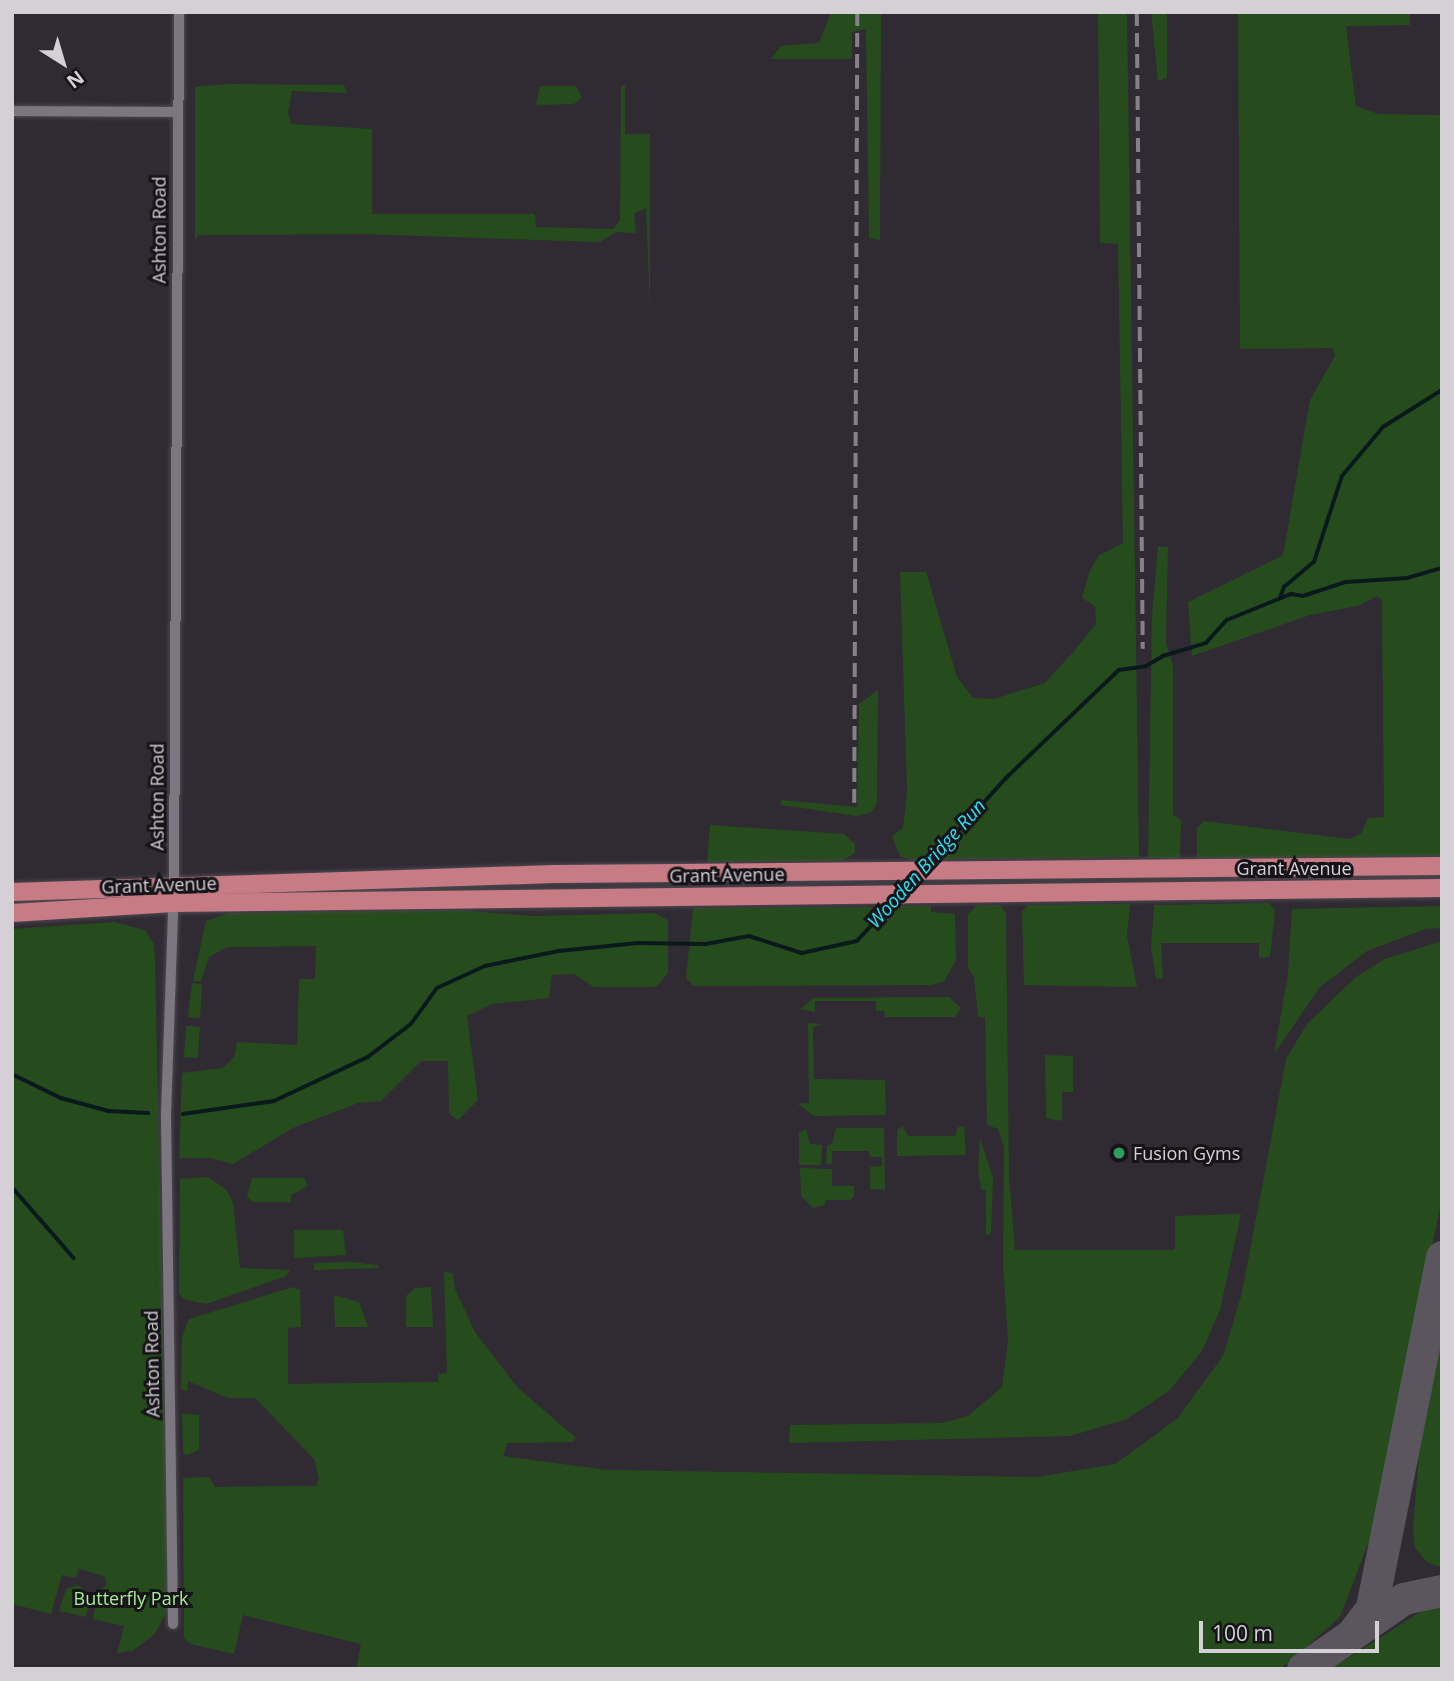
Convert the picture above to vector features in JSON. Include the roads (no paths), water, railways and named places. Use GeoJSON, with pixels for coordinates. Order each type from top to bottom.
{"type":"FeatureCollection","features":[{"type":"Feature","properties":{"kind":"main road","name":"Grant Avenue"},"geometry":{"type":"LineString","coordinates":[[12,892],[174,884],[554,874],[1442,866]]}},
{"type":"Feature","properties":{"kind":"main road"},"geometry":{"type":"LineString","coordinates":[[1015,891],[1021,884],[1073,882],[1111,869]]}},
{"type":"Feature","properties":{"kind":"main road"},"geometry":{"type":"LineString","coordinates":[[554,874],[555,898]]}},
{"type":"Feature","properties":{"kind":"main road","name":"Grant Avenue"},"geometry":{"type":"LineString","coordinates":[[12,913],[174,903],[1442,888]]}},
{"type":"Feature","properties":{"kind":"street","name":"Ashton Road"},"geometry":{"type":"LineString","coordinates":[[173,1624],[166,1114],[174,903],[178,12]]}},
{"type":"Feature","properties":{"kind":"street"},"geometry":{"type":"LineString","coordinates":[[12,110],[177,112]]}},
{"type":"Feature","properties":{"kind":"waterway"},"geometry":{"type":"LineString","coordinates":[[1280,598],[1284,587],[1314,562],[1342,476],[1383,427],[1442,390]]}},
{"type":"Feature","properties":{"kind":"waterway","name":"Wooden Bridge Run"},"geometry":{"type":"LineString","coordinates":[[929,863],[1006,778],[1119,670],[1146,666],[1163,656],[1206,643],[1227,620],[1291,594],[1303,596],[1346,582],[1407,578],[1442,568]]}},
{"type":"Feature","properties":{"kind":"waterway","name":"Wooden Bridge Run"},"geometry":{"type":"LineString","coordinates":[[905,889],[917,876]]}},
{"type":"Feature","properties":{"kind":"waterway","name":"Wooden Bridge Run"},"geometry":{"type":"LineString","coordinates":[[183,1114],[274,1101],[368,1057],[411,1024],[437,988],[485,966],[559,951],[638,943],[706,944],[749,936],[802,953],[857,941],[893,902]]}},
{"type":"Feature","properties":{"kind":"waterway","name":"Wooden Bridge Run"},"geometry":{"type":"LineString","coordinates":[[12,1074],[61,1098],[109,1111],[148,1113]]}},
{"type":"Feature","properties":{"kind":"waterway"},"geometry":{"type":"LineString","coordinates":[[12,1187],[74,1258]]}},
{"type":"Feature","properties":{"kind":"railway"},"geometry":{"type":"LineString","coordinates":[[854,803],[857,12]]}},
{"type":"Feature","properties":{"kind":"railway"},"geometry":{"type":"LineString","coordinates":[[1137,12],[1143,649]]}},
{"type":"Feature","properties":{"kind":"place","name":"Fusion Gyms"},"geometry":{"type":"Point","coordinates":[1119,1153]}},
{"type":"Feature","properties":{"kind":"park label","name":"Butterfly Park"},"geometry":{"type":"Point","coordinates":[131,1598]}}]}
